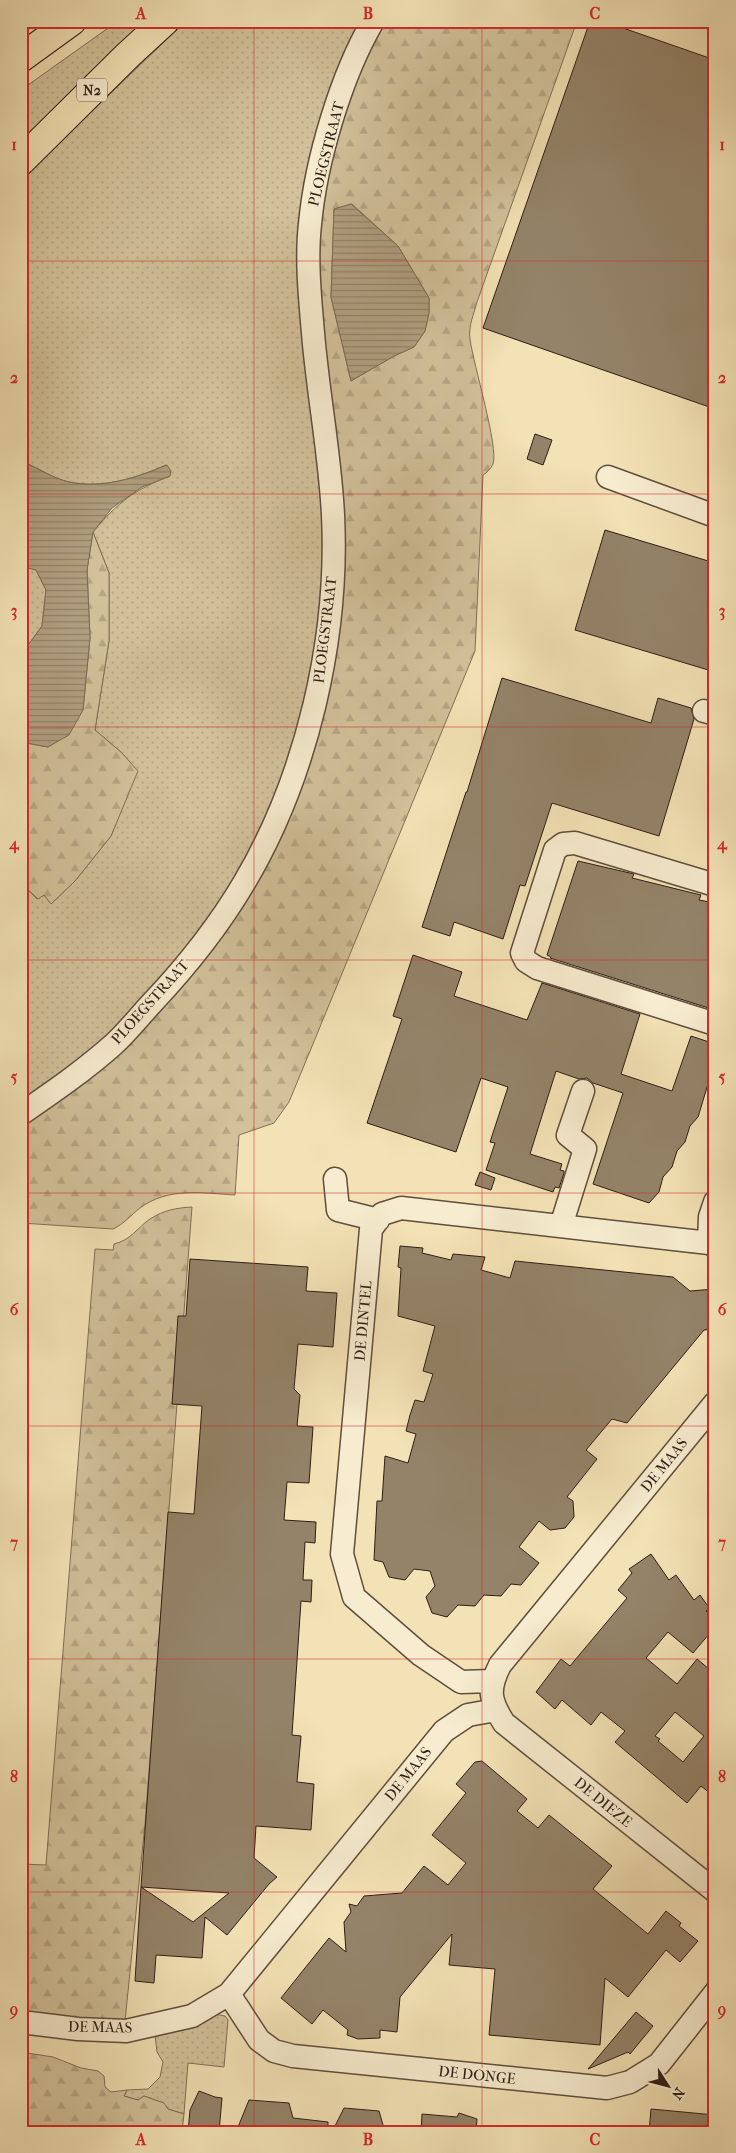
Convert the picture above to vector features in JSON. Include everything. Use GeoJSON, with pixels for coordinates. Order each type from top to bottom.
{"type":"FeatureCollection","features":[{"type":"Feature","properties":{"kind":"highway"},"geometry":{"type":"LineString","coordinates":[[21,58],[72,21]]}},
{"type":"Feature","properties":{"kind":"highway","name":"N2"},"geometry":{"type":"LineString","coordinates":[[21,161],[165,21]]}},
{"type":"Feature","properties":{"kind":"street","name":"PLOEGSTRAAT"},"geometry":{"type":"LineString","coordinates":[[21,1114],[62,1086],[115,1043],[172,982],[213,931],[244,882],[267,839],[293,776],[316,701],[326,648],[332,595],[333,516],[328,450],[313,333],[309,226],[316,184],[328,134],[347,76],[373,21]]}},
{"type":"Feature","properties":{"kind":"street"},"geometry":{"type":"LineString","coordinates":[[608,477],[715,516]]}},
{"type":"Feature","properties":{"kind":"street"},"geometry":{"type":"LineString","coordinates":[[715,885],[575,843],[563,844],[555,850],[522,953],[526,961],[537,968],[715,1024]]}},
{"type":"Feature","properties":{"kind":"street"},"geometry":{"type":"LineString","coordinates":[[561,1226],[585,1149],[568,1135],[583,1091]]}},
{"type":"Feature","properties":{"kind":"street"},"geometry":{"type":"LineString","coordinates":[[335,1179],[338,1210],[378,1220],[382,1214],[401,1208],[712,1244],[710,1217],[715,1202]]}},
{"type":"Feature","properties":{"kind":"street","name":"DE DINTEL"},"geometry":{"type":"LineString","coordinates":[[378,1220],[371,1230],[342,1554],[354,1598],[422,1655],[461,1682],[492,1681]]}},
{"type":"Feature","properties":{"kind":"street","name":"DE MAAS"},"geometry":{"type":"LineString","coordinates":[[492,1681],[500,1665],[715,1403]]}},
{"type":"Feature","properties":{"kind":"street"},"geometry":{"type":"LineString","coordinates":[[492,1681],[491,1698],[496,1710]]}},
{"type":"Feature","properties":{"kind":"street","name":"DE MAAS"},"geometry":{"type":"LineString","coordinates":[[21,2022],[78,2029],[126,2031],[192,2016],[229,1994],[444,1731],[468,1715],[496,1710]]}},
{"type":"Feature","properties":{"kind":"street","name":"DE DIEZE"},"geometry":{"type":"LineString","coordinates":[[496,1710],[504,1723],[715,1891]]}},
{"type":"Feature","properties":{"kind":"street","name":"DE DONGE"},"geometry":{"type":"LineString","coordinates":[[229,1994],[259,2040],[274,2051],[293,2056],[607,2088],[630,2082],[658,2064],[715,1994]]}},
{"type":"Feature","properties":{"kind":"green space"},"geometry":{"type":"Polygon","coordinates":[[[118,21],[152,21],[21,142],[21,90],[118,21]]]}},
{"type":"Feature","properties":{"kind":"green space"},"geometry":{"type":"Polygon","coordinates":[[[186,21],[364,21],[321,450],[327,595],[310,700],[261,837],[208,928],[111,1038],[21,1105],[21,883],[37,899],[44,895],[51,904],[75,881],[111,836],[137,771],[122,753],[95,730],[109,641],[109,573],[93,532],[127,498],[146,486],[170,476],[166,465],[119,481],[82,484],[58,479],[26,463],[21,467],[21,179],[186,21]]]}},
{"type":"Feature","properties":{"kind":"green space"},"geometry":{"type":"Polygon","coordinates":[[[381,21],[577,21],[477,302],[471,325],[470,339],[472,351],[489,424],[494,455],[493,464],[483,475],[475,651],[289,1102],[274,1123],[239,1135],[235,1195],[186,1193],[162,1197],[140,1208],[113,1229],[21,1223],[21,1123],[219,936],[323,702],[322,333],[318,246],[324,186],[354,79],[381,21]],[[352,204],[334,209],[331,297],[351,381],[394,356],[414,347],[425,331],[429,313],[429,298],[398,246],[352,204]]]}},
{"type":"Feature","properties":{"kind":"green space"},"geometry":{"type":"Polygon","coordinates":[[[93,532],[109,573],[109,641],[95,730],[122,753],[138,771],[111,836],[75,881],[51,904],[44,895],[38,899],[21,883],[21,742],[48,747],[83,710],[90,638],[87,570],[93,532]]]}},
{"type":"Feature","properties":{"kind":"green space"},"geometry":{"type":"Polygon","coordinates":[[[21,566],[36,570],[46,590],[42,626],[21,655],[21,566]]]}},
{"type":"Feature","properties":{"kind":"green space"},"geometry":{"type":"Polygon","coordinates":[[[192,1207],[145,1824],[125,2021],[21,2017],[21,1864],[46,1865],[95,1249],[113,1250],[114,1244],[129,1237],[145,1222],[160,1213],[192,1207]]]}},
{"type":"Feature","properties":{"kind":"green space"},"geometry":{"type":"Polygon","coordinates":[[[214,2014],[225,2016],[228,2020],[224,2067],[188,2063],[184,2114],[168,2109],[163,2103],[144,2096],[138,2100],[124,2096],[127,2090],[148,2089],[160,2077],[163,2062],[157,2052],[155,2035],[214,2014]]]}},
{"type":"Feature","properties":{"kind":"green space"},"geometry":{"type":"Polygon","coordinates":[[[21,2052],[53,2057],[81,2068],[98,2071],[104,2076],[105,2087],[111,2092],[127,2090],[124,2096],[138,2100],[144,2096],[164,2103],[168,2109],[184,2114],[182,2132],[21,2132],[21,2052]]]}},
{"type":"Feature","properties":{"kind":"shaded area"},"geometry":{"type":"Polygon","coordinates":[[[351,204],[398,246],[429,298],[429,313],[425,331],[414,347],[394,356],[351,381],[331,297],[334,209],[351,204]]]}},
{"type":"Feature","properties":{"kind":"shaded area"},"geometry":{"type":"Polygon","coordinates":[[[26,463],[58,479],[82,484],[119,481],[167,465],[171,471],[170,476],[142,487],[112,508],[93,532],[87,570],[90,638],[83,710],[69,735],[48,747],[21,742],[21,655],[42,626],[46,590],[36,570],[21,566],[21,467],[26,463]]]}},
{"type":"Feature","properties":{"kind":"building"},"geometry":{"type":"Polygon","coordinates":[[[590,21],[603,21],[715,60],[715,409],[483,328],[590,21]]]}},
{"type":"Feature","properties":{"kind":"building"},"geometry":{"type":"Polygon","coordinates":[[[535,434],[552,440],[543,465],[527,459],[535,434]]]}},
{"type":"Feature","properties":{"kind":"building"},"geometry":{"type":"Polygon","coordinates":[[[605,530],[715,563],[715,672],[575,630],[605,530]]]}},
{"type":"Feature","properties":{"kind":"building"},"geometry":{"type":"Polygon","coordinates":[[[502,678],[651,723],[658,698],[691,708],[694,719],[659,836],[552,803],[525,886],[520,885],[503,939],[454,922],[450,936],[422,927],[467,792],[502,678]]]}},
{"type":"Feature","properties":{"kind":"building"},"geometry":{"type":"Polygon","coordinates":[[[578,861],[634,874],[632,878],[701,895],[699,900],[715,903],[715,1010],[550,958],[547,955],[578,861]]]}},
{"type":"Feature","properties":{"kind":"building"},"geometry":{"type":"Polygon","coordinates":[[[413,955],[462,972],[454,996],[527,1020],[542,983],[640,1014],[621,1074],[672,1091],[691,1036],[715,1044],[715,1085],[708,1084],[698,1117],[690,1126],[685,1142],[677,1151],[672,1167],[663,1177],[659,1192],[649,1203],[593,1184],[623,1093],[593,1083],[587,1078],[579,1079],[556,1071],[530,1154],[562,1164],[560,1170],[564,1171],[564,1173],[559,1188],[555,1187],[553,1192],[486,1170],[495,1143],[490,1142],[508,1087],[481,1078],[456,1152],[367,1123],[402,1019],[393,1016],[413,955]]]}},
{"type":"Feature","properties":{"kind":"building"},"geometry":{"type":"Polygon","coordinates":[[[480,1172],[495,1178],[491,1190],[475,1185],[480,1172]]]}},
{"type":"Feature","properties":{"kind":"building"},"geometry":{"type":"Polygon","coordinates":[[[400,1246],[423,1248],[422,1253],[451,1260],[453,1254],[485,1257],[481,1270],[510,1278],[515,1261],[673,1277],[690,1291],[715,1289],[715,1329],[704,1330],[627,1423],[612,1419],[586,1450],[597,1459],[567,1497],[573,1501],[574,1517],[565,1528],[550,1530],[539,1521],[519,1547],[539,1563],[521,1585],[511,1584],[501,1596],[484,1595],[475,1606],[458,1605],[447,1617],[432,1613],[426,1597],[435,1586],[430,1571],[414,1569],[405,1580],[394,1578],[389,1577],[383,1562],[374,1560],[377,1501],[382,1501],[385,1456],[408,1463],[416,1434],[406,1431],[410,1415],[415,1400],[424,1402],[433,1374],[423,1371],[435,1326],[398,1316],[401,1268],[398,1267],[400,1246]]]}},
{"type":"Feature","properties":{"kind":"building"},"geometry":{"type":"Polygon","coordinates":[[[190,1259],[308,1267],[306,1291],[337,1293],[333,1347],[298,1344],[294,1389],[300,1395],[297,1426],[313,1427],[309,1483],[287,1482],[284,1520],[316,1522],[315,1543],[305,1542],[303,1580],[312,1580],[311,1602],[301,1601],[292,1735],[301,1736],[297,1782],[314,1784],[311,1830],[256,1826],[254,1858],[277,1877],[227,1935],[205,1917],[202,1958],[156,1955],[154,1983],[135,1981],[141,1887],[168,1512],[194,1514],[202,1406],[172,1404],[178,1316],[186,1316],[190,1259]],[[141,1887],[193,1922],[229,1893],[141,1887]]]}},
{"type":"Feature","properties":{"kind":"building"},"geometry":{"type":"Polygon","coordinates":[[[651,1554],[669,1580],[676,1575],[694,1600],[700,1595],[710,1609],[706,1611],[715,1619],[715,1627],[693,1653],[668,1632],[646,1658],[677,1684],[697,1659],[715,1674],[715,1797],[701,1786],[687,1803],[615,1742],[625,1731],[601,1712],[591,1725],[562,1700],[555,1709],[536,1692],[561,1659],[570,1666],[627,1598],[618,1590],[632,1573],[629,1569],[651,1554]],[[675,1712],[655,1736],[660,1739],[658,1741],[683,1762],[704,1736],[675,1712]]]}},
{"type":"Feature","properties":{"kind":"building"},"geometry":{"type":"Polygon","coordinates":[[[482,1761],[527,1799],[517,1811],[538,1828],[549,1815],[612,1866],[593,1889],[648,1934],[666,1911],[681,1923],[679,1926],[698,1941],[680,1962],[666,1950],[628,1997],[605,1978],[600,2045],[489,2035],[495,1969],[449,1965],[452,1934],[400,1997],[397,2032],[380,2030],[380,2038],[358,2039],[347,2035],[348,2030],[323,2010],[312,2024],[281,1998],[329,1938],[346,1952],[344,1922],[351,1912],[349,1904],[357,1906],[364,1896],[402,1893],[424,1866],[448,1885],[466,1863],[432,1835],[466,1793],[456,1784],[475,1762],[482,1761]]]}},
{"type":"Feature","properties":{"kind":"building"},"geometry":{"type":"Polygon","coordinates":[[[636,2012],[653,2026],[630,2054],[628,2052],[588,2069],[636,2012]]]}},
{"type":"Feature","properties":{"kind":"building"},"geometry":{"type":"Polygon","coordinates":[[[199,2091],[222,2098],[219,2132],[188,2132],[190,2110],[199,2091]]]}},
{"type":"Feature","properties":{"kind":"building"},"geometry":{"type":"Polygon","coordinates":[[[249,2100],[289,2103],[293,2118],[328,2122],[328,2132],[236,2132],[249,2100]]]}},
{"type":"Feature","properties":{"kind":"building"},"geometry":{"type":"Polygon","coordinates":[[[344,2108],[379,2111],[385,2132],[332,2132],[344,2108]]]}},
{"type":"Feature","properties":{"kind":"building"},"geometry":{"type":"Polygon","coordinates":[[[651,2109],[715,2115],[715,2132],[649,2132],[651,2109]]]}},
{"type":"Feature","properties":{"kind":"building"},"geometry":{"type":"Polygon","coordinates":[[[459,2113],[477,2119],[476,2132],[421,2132],[422,2114],[457,2117],[459,2113]]]}}]}
